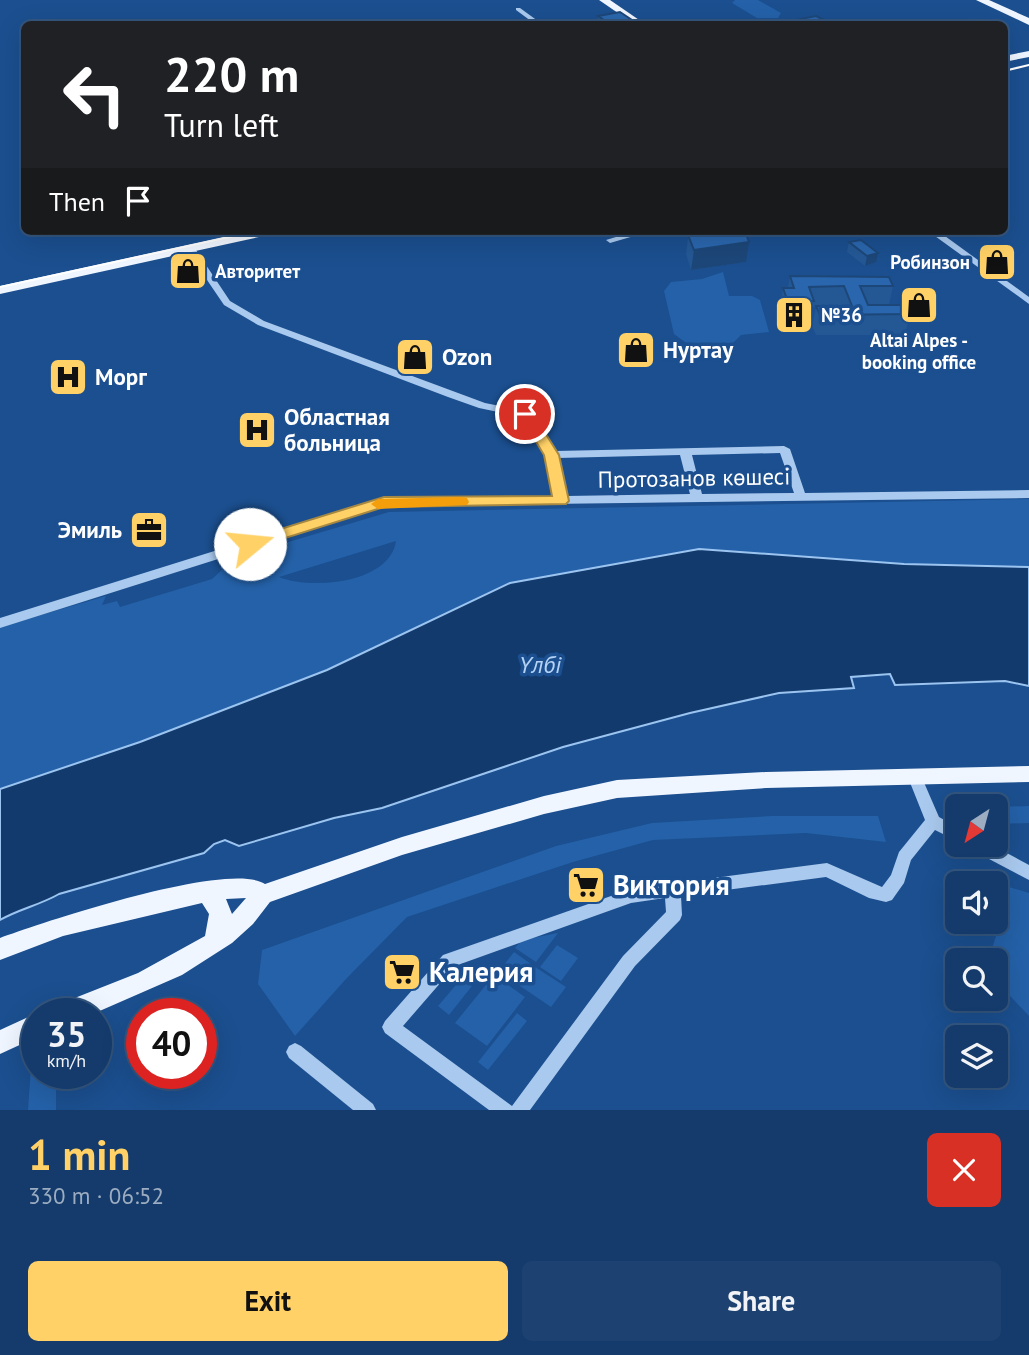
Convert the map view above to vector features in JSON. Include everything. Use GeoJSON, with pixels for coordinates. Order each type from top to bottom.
{"type":"FeatureCollection","features":[{"type":"Feature","properties":{"kind":"main road"},"geometry":{"type":"LineString","coordinates":[[604,0],[636,21]]}},
{"type":"Feature","properties":{"kind":"main road"},"geometry":{"type":"LineString","coordinates":[[981,0],[1029,22]]}},
{"type":"Feature","properties":{"kind":"main road"},"geometry":{"type":"LineString","coordinates":[[1008,58],[1029,54]]}},
{"type":"Feature","properties":{"kind":"main road"},"geometry":{"type":"LineString","coordinates":[[0,290],[228,235]]}},
{"type":"Feature","properties":{"kind":"main road"},"geometry":{"type":"LineString","coordinates":[[0,284],[247,235]]}},
{"type":"Feature","properties":{"kind":"main road"},"geometry":{"type":"LineString","coordinates":[[100,998],[160,972],[213,943],[250,914],[262,895],[402,846],[544,805],[617,789],[766,780],[1029,774]]}},
{"type":"Feature","properties":{"kind":"main road"},"geometry":{"type":"LineString","coordinates":[[0,949],[63,926],[202,891],[252,888],[262,895]]}},
{"type":"Feature","properties":{"kind":"main road"},"geometry":{"type":"LineString","coordinates":[[202,891],[217,903],[221,912],[221,922],[213,943]]}},
{"type":"Feature","properties":{"kind":"main road"},"geometry":{"type":"LineString","coordinates":[[0,1042],[21,1032]]}},
{"type":"Feature","properties":{"kind":"street"},"geometry":{"type":"LineString","coordinates":[[518,9],[535,21]]}},
{"type":"Feature","properties":{"kind":"street"},"geometry":{"type":"LineString","coordinates":[[610,240],[631,235]]}},
{"type":"Feature","properties":{"kind":"street"},"geometry":{"type":"LineString","coordinates":[[938,235],[1029,301]]}},
{"type":"Feature","properties":{"kind":"street"},"geometry":{"type":"LineString","coordinates":[[189,246],[227,303],[261,323],[472,402],[525,414],[538,422],[535,428],[552,455],[561,501]]}},
{"type":"Feature","properties":{"kind":"street"},"geometry":{"type":"LineString","coordinates":[[552,455],[785,449],[802,498]]}},
{"type":"Feature","properties":{"kind":"street"},"geometry":{"type":"LineString","coordinates":[[685,451],[697,498]]}},
{"type":"Feature","properties":{"kind":"street","name":"Протозанов көшесі"},"geometry":{"type":"LineString","coordinates":[[0,623],[384,502],[1029,494]]}},
{"type":"Feature","properties":{"kind":"street"},"geometry":{"type":"LineString","coordinates":[[914,775],[933,821],[945,828]]}},
{"type":"Feature","properties":{"kind":"street"},"geometry":{"type":"LineString","coordinates":[[504,1110],[391,1027],[449,960],[631,896],[827,870],[886,895],[898,878],[904,856],[933,821]]}},
{"type":"Feature","properties":{"kind":"street"},"geometry":{"type":"LineString","coordinates":[[1001,858],[1029,873]]}},
{"type":"Feature","properties":{"kind":"street"},"geometry":{"type":"LineString","coordinates":[[519,1110],[629,961],[674,915],[673,890]]}},
{"type":"Feature","properties":{"kind":"street"},"geometry":{"type":"LineString","coordinates":[[295,1052],[367,1110]]}},
{"type":"Feature","properties":{"kind":"shaded area"},"geometry":{"type":"Polygon","coordinates":[[[735,0],[758,0],[781,13],[778,18],[757,18],[732,3],[735,0]]]}},
{"type":"Feature","properties":{"kind":"shaded area"},"geometry":{"type":"Polygon","coordinates":[[[723,272],[729,296],[752,296],[760,300],[769,332],[741,335],[733,343],[714,348],[689,345],[674,334],[664,291],[671,282],[702,279],[723,272]]]}},
{"type":"Feature","properties":{"kind":"shaded area"},"geometry":{"type":"Polygon","coordinates":[[[1029,499],[1029,567],[904,564],[699,549],[510,583],[327,670],[140,742],[0,789],[0,627],[106,596],[102,605],[117,601],[120,607],[212,579],[235,558],[389,512],[1029,499]],[[396,541],[279,577],[310,583],[347,580],[380,567],[391,555],[396,541]]]}},
{"type":"Feature","properties":{"kind":"shaded area"},"geometry":{"type":"Polygon","coordinates":[[[1029,806],[1029,823],[1008,824],[1008,807],[1029,806]]]}},
{"type":"Feature","properties":{"kind":"shaded area"},"geometry":{"type":"Polygon","coordinates":[[[772,816],[878,816],[886,842],[806,833],[653,840],[573,862],[407,917],[295,1036],[258,984],[262,950],[556,846],[652,823],[772,816]]]}},
{"type":"Feature","properties":{"kind":"shaded area"},"geometry":{"type":"Polygon","coordinates":[[[1008,887],[1029,893],[1029,1016],[1008,994],[1008,948],[992,948],[997,934],[1008,934],[1008,887]]]}},
{"type":"Feature","properties":{"kind":"shaded area"},"geometry":{"type":"Polygon","coordinates":[[[558,933],[536,962],[515,948],[522,940],[558,933]]]}},
{"type":"Feature","properties":{"kind":"shaded area"},"geometry":{"type":"Polygon","coordinates":[[[557,945],[578,958],[561,981],[540,967],[557,945]]]}},
{"type":"Feature","properties":{"kind":"shaded area"},"geometry":{"type":"Polygon","coordinates":[[[514,952],[531,964],[516,983],[499,971],[514,952]]]}},
{"type":"Feature","properties":{"kind":"shaded area"},"geometry":{"type":"Polygon","coordinates":[[[532,965],[566,987],[551,1007],[517,984],[532,965]]]}},
{"type":"Feature","properties":{"kind":"shaded area"},"geometry":{"type":"Polygon","coordinates":[[[494,975],[525,997],[487,1046],[455,1023],[494,975]]]}},
{"type":"Feature","properties":{"kind":"shaded area"},"geometry":{"type":"Polygon","coordinates":[[[461,979],[472,986],[449,1015],[438,1006],[461,979]]]}},
{"type":"Feature","properties":{"kind":"shaded area"},"geometry":{"type":"Polygon","coordinates":[[[517,1013],[527,1021],[488,1070],[478,1062],[517,1013]]]}},
{"type":"Feature","properties":{"kind":"shaded area"},"geometry":{"type":"Polygon","coordinates":[[[29,1089],[56,1089],[56,1110],[28,1110],[29,1089]]]}},
{"type":"Feature","properties":{"kind":"water","name":"Үлбі"},"geometry":{"type":"Polygon","coordinates":[[[699,549],[904,564],[1029,567],[1029,686],[1005,681],[895,685],[890,674],[851,677],[854,688],[779,693],[690,713],[563,747],[382,808],[334,818],[239,846],[225,840],[214,844],[204,853],[59,894],[0,920],[0,789],[140,742],[327,670],[510,583],[699,549]]]}},
{"type":"Feature","properties":{"kind":"building"},"geometry":{"type":"Polygon","coordinates":[[[620,12],[634,21],[606,21],[598,16],[620,12]]]}},
{"type":"Feature","properties":{"kind":"building"},"geometry":{"type":"Polygon","coordinates":[[[816,16],[826,21],[790,21],[816,16]]]}},
{"type":"Feature","properties":{"kind":"building"},"geometry":{"type":"Polygon","coordinates":[[[688,235],[746,235],[749,242],[694,250],[688,235]]]}},
{"type":"Feature","properties":{"kind":"building"},"geometry":{"type":"Polygon","coordinates":[[[861,240],[878,253],[867,256],[849,242],[861,240]]]}},
{"type":"Feature","properties":{"kind":"building"},"geometry":{"type":"Polygon","coordinates":[[[790,276],[889,277],[893,286],[860,286],[868,305],[905,305],[910,314],[820,315],[816,306],[852,306],[844,286],[809,287],[814,301],[788,302],[783,288],[794,288],[790,276]]]}},
{"type":"Feature","properties":{"kind":"tram line"},"geometry":{"type":"LineString","coordinates":[[1008,70],[1029,65]]}},
{"type":"Feature","properties":{"kind":"tram line"},"geometry":{"type":"LineString","coordinates":[[0,287],[239,235]]}},
{"type":"Feature","properties":{"kind":"slow traffic"},"geometry":{"type":"LineString","coordinates":[[378,504],[461,502]]}},
{"type":"Feature","properties":{"kind":"place","name":"Робинзон"},"geometry":{"type":"Point","coordinates":[997,262]}},
{"type":"Feature","properties":{"kind":"place","name":"Авторитет"},"geometry":{"type":"Point","coordinates":[188,271]}},
{"type":"Feature","properties":{"kind":"place","name":"Altai Alpes - booking office"},"geometry":{"type":"Point","coordinates":[919,305]}},
{"type":"Feature","properties":{"kind":"place","name":"№36"},"geometry":{"type":"Point","coordinates":[794,315]}},
{"type":"Feature","properties":{"kind":"place","name":"Нуртау"},"geometry":{"type":"Point","coordinates":[636,350]}},
{"type":"Feature","properties":{"kind":"place","name":"Ozon"},"geometry":{"type":"Point","coordinates":[415,357]}},
{"type":"Feature","properties":{"kind":"place","name":"Морг"},"geometry":{"type":"Point","coordinates":[68,377]}},
{"type":"Feature","properties":{"kind":"place","name":"Областная больница"},"geometry":{"type":"Point","coordinates":[257,430]}},
{"type":"Feature","properties":{"kind":"place","name":"Эмиль"},"geometry":{"type":"Point","coordinates":[149,530]}},
{"type":"Feature","properties":{"kind":"place","name":"Виктория"},"geometry":{"type":"Point","coordinates":[586,885]}},
{"type":"Feature","properties":{"kind":"place","name":"Калерия"},"geometry":{"type":"Point","coordinates":[402,972]}},
{"type":"Feature","properties":{"kind":"route"},"geometry":{"type":"LineString","coordinates":[[250,544],[384,502],[561,501],[552,455],[535,428],[538,422],[525,414]]}}]}
